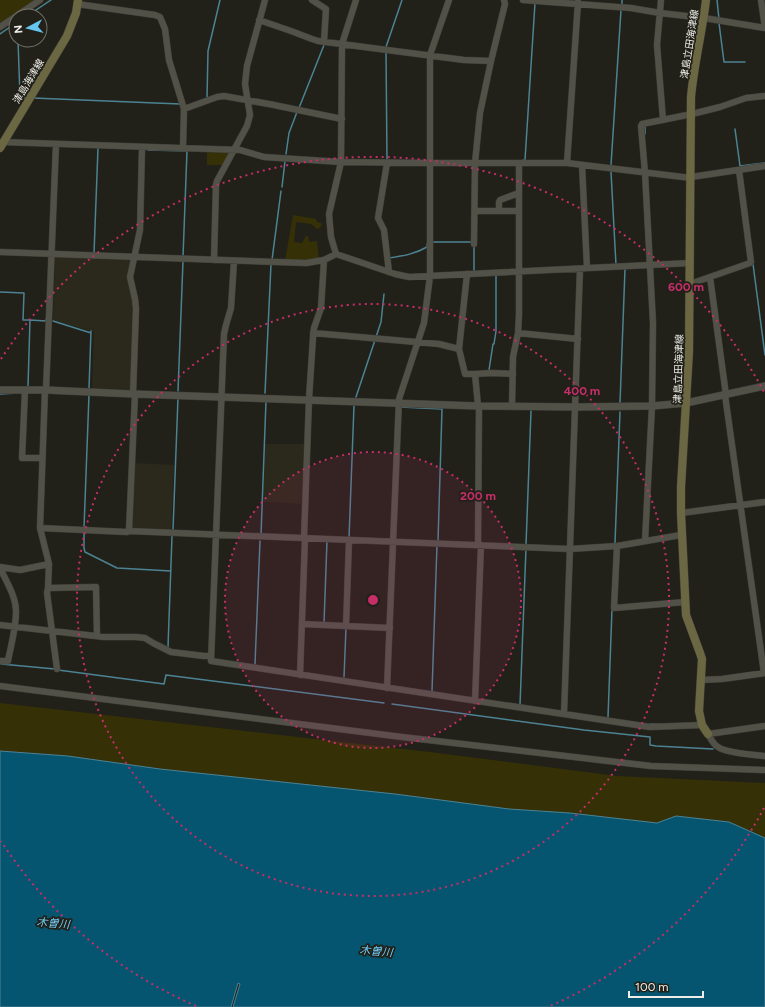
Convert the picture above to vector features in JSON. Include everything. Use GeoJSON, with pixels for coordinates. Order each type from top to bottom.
{"type":"FeatureCollection","features":[{"type":"Feature","properties":{"kind":"main road","name":"津島立田海津線"},"geometry":{"type":"LineString","coordinates":[[706,0],[691,97],[689,351],[681,487],[681,535],[686,615],[702,659],[699,711],[702,726],[708,734]]}},
{"type":"Feature","properties":{"kind":"main road","name":"津島海津線"},"geometry":{"type":"LineString","coordinates":[[1,144],[67,36],[78,2]]}},
{"type":"Feature","properties":{"kind":"street"},"geometry":{"type":"LineString","coordinates":[[0,27],[40,0]]}},
{"type":"Feature","properties":{"kind":"street"},"geometry":{"type":"LineString","coordinates":[[214,260],[216,185],[247,126],[250,115],[245,75],[265,0]]}},
{"type":"Feature","properties":{"kind":"street"},"geometry":{"type":"LineString","coordinates":[[312,0],[326,9],[324,42]]}},
{"type":"Feature","properties":{"kind":"street"},"geometry":{"type":"LineString","coordinates":[[336,254],[331,237],[329,214],[341,162],[342,44],[356,0]]}},
{"type":"Feature","properties":{"kind":"street"},"geometry":{"type":"LineString","coordinates":[[388,688],[399,399],[424,323],[430,276],[430,55],[449,0]]}},
{"type":"Feature","properties":{"kind":"street"},"geometry":{"type":"LineString","coordinates":[[474,244],[475,163],[480,113],[504,0]]}},
{"type":"Feature","properties":{"kind":"street"},"geometry":{"type":"LineString","coordinates":[[523,0],[578,2],[632,8],[765,28],[761,0]]}},
{"type":"Feature","properties":{"kind":"street"},"geometry":{"type":"LineString","coordinates":[[661,0],[657,45],[664,120]]}},
{"type":"Feature","properties":{"kind":"street"},"geometry":{"type":"LineString","coordinates":[[78,2],[160,17],[165,29],[169,60],[184,109],[183,148]]}},
{"type":"Feature","properties":{"kind":"street"},"geometry":{"type":"LineString","coordinates":[[568,163],[578,2]]}},
{"type":"Feature","properties":{"kind":"street"},"geometry":{"type":"LineString","coordinates":[[259,20],[312,40],[464,60],[491,60]]}},
{"type":"Feature","properties":{"kind":"street"},"geometry":{"type":"LineString","coordinates":[[184,109],[221,96],[342,119]]}},
{"type":"Feature","properties":{"kind":"street"},"geometry":{"type":"LineString","coordinates":[[645,541],[652,406],[653,323],[642,124],[720,107],[746,98],[765,96]]}},
{"type":"Feature","properties":{"kind":"street"},"geometry":{"type":"LineString","coordinates":[[1,144],[56,144],[240,150],[264,157],[341,162],[430,164],[568,163],[645,173],[691,177],[765,166]]}},
{"type":"Feature","properties":{"kind":"street"},"geometry":{"type":"LineString","coordinates":[[56,144],[40,528],[49,564],[47,594],[57,669]]}},
{"type":"Feature","properties":{"kind":"street"},"geometry":{"type":"LineString","coordinates":[[129,531],[136,309],[130,277],[133,257],[140,230],[142,147]]}},
{"type":"Feature","properties":{"kind":"street"},"geometry":{"type":"LineString","coordinates":[[387,163],[378,218],[384,230],[389,272]]}},
{"type":"Feature","properties":{"kind":"street"},"geometry":{"type":"LineString","coordinates":[[512,406],[513,357],[518,333],[519,314],[519,164]]}},
{"type":"Feature","properties":{"kind":"street"},"geometry":{"type":"LineString","coordinates":[[582,165],[587,268]]}},
{"type":"Feature","properties":{"kind":"street"},"geometry":{"type":"LineString","coordinates":[[690,284],[751,262],[739,170]]}},
{"type":"Feature","properties":{"kind":"street"},"geometry":{"type":"LineString","coordinates":[[499,211],[500,200],[519,194]]}},
{"type":"Feature","properties":{"kind":"street"},"geometry":{"type":"LineString","coordinates":[[475,211],[519,211]]}},
{"type":"Feature","properties":{"kind":"street"},"geometry":{"type":"LineString","coordinates":[[0,252],[306,263],[324,260],[336,254],[394,274],[409,277],[690,263]]}},
{"type":"Feature","properties":{"kind":"street"},"geometry":{"type":"LineString","coordinates":[[300,675],[309,399],[313,333],[321,308],[324,260]]}},
{"type":"Feature","properties":{"kind":"street"},"geometry":{"type":"LineString","coordinates":[[234,261],[233,296],[224,334],[211,661],[650,727],[702,726]]}},
{"type":"Feature","properties":{"kind":"street"},"geometry":{"type":"LineString","coordinates":[[564,714],[580,269]]}},
{"type":"Feature","properties":{"kind":"street"},"geometry":{"type":"LineString","coordinates":[[467,274],[459,349],[465,374],[513,374]]}},
{"type":"Feature","properties":{"kind":"street"},"geometry":{"type":"LineString","coordinates":[[701,680],[722,679],[764,673],[710,277]]}},
{"type":"Feature","properties":{"kind":"street"},"geometry":{"type":"LineString","coordinates":[[313,333],[439,344],[459,349]]}},
{"type":"Feature","properties":{"kind":"street"},"geometry":{"type":"LineString","coordinates":[[518,333],[578,339]]}},
{"type":"Feature","properties":{"kind":"street"},"geometry":{"type":"LineString","coordinates":[[475,374],[478,406],[480,545],[475,701]]}},
{"type":"Feature","properties":{"kind":"street"},"geometry":{"type":"LineString","coordinates":[[0,390],[45,390],[478,406],[576,407],[652,406],[686,403],[765,386]]}},
{"type":"Feature","properties":{"kind":"street"},"geometry":{"type":"LineString","coordinates":[[25,390],[22,458],[42,458]]}},
{"type":"Feature","properties":{"kind":"street"},"geometry":{"type":"LineString","coordinates":[[681,513],[765,502]]}},
{"type":"Feature","properties":{"kind":"street"},"geometry":{"type":"LineString","coordinates":[[40,528],[570,549],[616,546],[681,535]]}},
{"type":"Feature","properties":{"kind":"street"},"geometry":{"type":"LineString","coordinates":[[346,626],[349,540]]}},
{"type":"Feature","properties":{"kind":"street"},"geometry":{"type":"LineString","coordinates":[[616,546],[614,608],[685,602]]}},
{"type":"Feature","properties":{"kind":"street"},"geometry":{"type":"LineString","coordinates":[[0,568],[20,570],[49,564]]}},
{"type":"Feature","properties":{"kind":"street"},"geometry":{"type":"LineString","coordinates":[[0,568],[11,591],[16,611],[8,661],[0,661]]}},
{"type":"Feature","properties":{"kind":"street"},"geometry":{"type":"LineString","coordinates":[[48,588],[96,587],[98,636]]}},
{"type":"Feature","properties":{"kind":"street"},"geometry":{"type":"LineString","coordinates":[[302,624],[390,628]]}},
{"type":"Feature","properties":{"kind":"street"},"geometry":{"type":"LineString","coordinates":[[0,625],[113,638],[145,638],[153,644],[171,652],[211,656]]}},
{"type":"Feature","properties":{"kind":"street"},"geometry":{"type":"LineString","coordinates":[[0,686],[386,735],[651,766],[765,770]]}},
{"type":"Feature","properties":{"kind":"street"},"geometry":{"type":"LineString","coordinates":[[765,726],[708,734],[719,748],[726,751],[765,756]]}},
{"type":"Feature","properties":{"kind":"shaded area"},"geometry":{"type":"Polygon","coordinates":[[[0,0],[37,0],[25,8],[8,8],[8,19],[0,24],[0,0]]]}},
{"type":"Feature","properties":{"kind":"shaded area"},"geometry":{"type":"Polygon","coordinates":[[[207,151],[231,152],[224,165],[207,165],[207,151]]]}},
{"type":"Feature","properties":{"kind":"shaded area"},"geometry":{"type":"Polygon","coordinates":[[[293,215],[316,219],[317,222],[322,224],[320,228],[317,229],[311,224],[296,222],[294,242],[302,243],[306,236],[308,236],[309,242],[317,241],[319,260],[285,261],[293,215]]]}},
{"type":"Feature","properties":{"kind":"shaded area"},"geometry":{"type":"Polygon","coordinates":[[[55,257],[132,259],[134,299],[132,390],[92,388],[94,332],[53,320],[55,257]]]}},
{"type":"Feature","properties":{"kind":"shaded area"},"geometry":{"type":"Polygon","coordinates":[[[265,444],[306,444],[304,504],[263,502],[265,444]]]}},
{"type":"Feature","properties":{"kind":"shaded area"},"geometry":{"type":"Polygon","coordinates":[[[133,463],[174,465],[171,531],[131,529],[133,463]]]}},
{"type":"Feature","properties":{"kind":"shaded area"},"geometry":{"type":"Polygon","coordinates":[[[0,703],[438,753],[617,776],[765,783],[765,838],[729,822],[676,816],[657,823],[570,813],[509,809],[395,794],[160,769],[68,756],[0,751],[0,703]]]}},
{"type":"Feature","properties":{"kind":"water","name":"木曽川"},"geometry":{"type":"Polygon","coordinates":[[[0,751],[68,756],[160,769],[395,794],[509,809],[570,813],[657,823],[676,816],[729,822],[765,838],[765,1007],[233,1007],[240,984],[238,983],[231,1007],[0,1007],[0,751]]]}},
{"type":"Feature","properties":{"kind":"waterway"},"geometry":{"type":"LineString","coordinates":[[39,8],[51,0]]}},
{"type":"Feature","properties":{"kind":"waterway"},"geometry":{"type":"LineString","coordinates":[[207,98],[208,51],[220,0]]}},
{"type":"Feature","properties":{"kind":"waterway"},"geometry":{"type":"LineString","coordinates":[[386,47],[402,0]]}},
{"type":"Feature","properties":{"kind":"waterway"},"geometry":{"type":"LineString","coordinates":[[622,0],[622,5]]}},
{"type":"Feature","properties":{"kind":"waterway"},"geometry":{"type":"LineString","coordinates":[[717,0],[719,19]]}},
{"type":"Feature","properties":{"kind":"waterway"},"geometry":{"type":"LineString","coordinates":[[523,160],[525,160],[535,3]]}},
{"type":"Feature","properties":{"kind":"waterway"},"geometry":{"type":"LineString","coordinates":[[611,165],[621,10]]}},
{"type":"Feature","properties":{"kind":"waterway"},"geometry":{"type":"LineString","coordinates":[[719,23],[724,62],[745,62]]}},
{"type":"Feature","properties":{"kind":"waterway"},"geometry":{"type":"LineString","coordinates":[[0,34],[8,28]]}},
{"type":"Feature","properties":{"kind":"waterway"},"geometry":{"type":"LineString","coordinates":[[299,108],[324,45]]}},
{"type":"Feature","properties":{"kind":"waterway"},"geometry":{"type":"LineString","coordinates":[[18,48],[20,97],[27,97]]}},
{"type":"Feature","properties":{"kind":"waterway"},"geometry":{"type":"LineString","coordinates":[[386,52],[387,160]]}},
{"type":"Feature","properties":{"kind":"waterway"},"geometry":{"type":"LineString","coordinates":[[33,98],[181,105]]}},
{"type":"Feature","properties":{"kind":"waterway"},"geometry":{"type":"LineString","coordinates":[[286,154],[289,133],[297,112]]}},
{"type":"Feature","properties":{"kind":"waterway"},"geometry":{"type":"LineString","coordinates":[[645,126],[645,134]]}},
{"type":"Feature","properties":{"kind":"waterway"},"geometry":{"type":"LineString","coordinates":[[735,129],[740,166]]}},
{"type":"Feature","properties":{"kind":"waterway"},"geometry":{"type":"LineString","coordinates":[[94,253],[98,148]]}},
{"type":"Feature","properties":{"kind":"waterway"},"geometry":{"type":"LineString","coordinates":[[148,150],[187,151],[183,257]]}},
{"type":"Feature","properties":{"kind":"waterway"},"geometry":{"type":"LineString","coordinates":[[282,187],[285,161]]}},
{"type":"Feature","properties":{"kind":"waterway"},"geometry":{"type":"LineString","coordinates":[[740,167],[765,163]]}},
{"type":"Feature","properties":{"kind":"waterway"},"geometry":{"type":"LineString","coordinates":[[611,172],[616,265]]}},
{"type":"Feature","properties":{"kind":"waterway"},"geometry":{"type":"LineString","coordinates":[[272,260],[281,191]]}},
{"type":"Feature","properties":{"kind":"waterway"},"geometry":{"type":"LineString","coordinates":[[433,242],[473,242]]}},
{"type":"Feature","properties":{"kind":"waterway"},"geometry":{"type":"LineString","coordinates":[[389,258],[418,251],[427,247],[427,244]]}},
{"type":"Feature","properties":{"kind":"waterway"},"geometry":{"type":"LineString","coordinates":[[474,246],[474,272]]}},
{"type":"Feature","properties":{"kind":"waterway"},"geometry":{"type":"LineString","coordinates":[[178,391],[183,261]]}},
{"type":"Feature","properties":{"kind":"waterway"},"geometry":{"type":"LineString","coordinates":[[265,393],[271,264]]}},
{"type":"Feature","properties":{"kind":"waterway"},"geometry":{"type":"LineString","coordinates":[[753,264],[765,355]]}},
{"type":"Feature","properties":{"kind":"waterway"},"geometry":{"type":"LineString","coordinates":[[620,403],[625,269]]}},
{"type":"Feature","properties":{"kind":"waterway"},"geometry":{"type":"LineString","coordinates":[[489,370],[496,331],[496,275]]}},
{"type":"Feature","properties":{"kind":"waterway"},"geometry":{"type":"LineString","coordinates":[[0,292],[24,293],[23,320],[30,320],[28,386]]}},
{"type":"Feature","properties":{"kind":"waterway"},"geometry":{"type":"LineString","coordinates":[[376,337],[381,322],[384,294]]}},
{"type":"Feature","properties":{"kind":"waterway"},"geometry":{"type":"LineString","coordinates":[[30,320],[46,321],[46,319]]}},
{"type":"Feature","properties":{"kind":"waterway"},"geometry":{"type":"LineString","coordinates":[[53,321],[91,333]]}},
{"type":"Feature","properties":{"kind":"waterway"},"geometry":{"type":"LineString","coordinates":[[89,388],[91,331]]}},
{"type":"Feature","properties":{"kind":"waterway"},"geometry":{"type":"LineString","coordinates":[[356,397],[375,340]]}},
{"type":"Feature","properties":{"kind":"waterway"},"geometry":{"type":"LineString","coordinates":[[0,394],[18,393]]}},
{"type":"Feature","properties":{"kind":"waterway"},"geometry":{"type":"LineString","coordinates":[[84,528],[89,395]]}},
{"type":"Feature","properties":{"kind":"waterway"},"geometry":{"type":"LineString","coordinates":[[173,530],[178,398]]}},
{"type":"Feature","properties":{"kind":"waterway"},"geometry":{"type":"LineString","coordinates":[[261,535],[266,401]]}},
{"type":"Feature","properties":{"kind":"waterway"},"geometry":{"type":"LineString","coordinates":[[349,538],[354,406]]}},
{"type":"Feature","properties":{"kind":"waterway"},"geometry":{"type":"LineString","coordinates":[[400,407],[442,409],[438,541]]}},
{"type":"Feature","properties":{"kind":"waterway"},"geometry":{"type":"LineString","coordinates":[[526,545],[531,411]]}},
{"type":"Feature","properties":{"kind":"waterway"},"geometry":{"type":"LineString","coordinates":[[615,543],[620,412]]}},
{"type":"Feature","properties":{"kind":"waterway"},"geometry":{"type":"LineString","coordinates":[[84,532],[85,552],[117,568],[171,571]]}},
{"type":"Feature","properties":{"kind":"waterway"},"geometry":{"type":"LineString","coordinates":[[168,647],[172,536]]}},
{"type":"Feature","properties":{"kind":"waterway"},"geometry":{"type":"LineString","coordinates":[[255,664],[260,541]]}},
{"type":"Feature","properties":{"kind":"waterway"},"geometry":{"type":"LineString","coordinates":[[324,623],[327,541]]}},
{"type":"Feature","properties":{"kind":"waterway"},"geometry":{"type":"LineString","coordinates":[[432,691],[437,545]]}},
{"type":"Feature","properties":{"kind":"waterway"},"geometry":{"type":"LineString","coordinates":[[520,705],[526,548]]}},
{"type":"Feature","properties":{"kind":"waterway"},"geometry":{"type":"LineString","coordinates":[[608,717],[612,609]]}},
{"type":"Feature","properties":{"kind":"waterway"},"geometry":{"type":"LineString","coordinates":[[344,677],[346,628]]}},
{"type":"Feature","properties":{"kind":"waterway"},"geometry":{"type":"LineString","coordinates":[[1,664],[55,669]]}},
{"type":"Feature","properties":{"kind":"waterway"},"geometry":{"type":"LineString","coordinates":[[58,670],[164,684],[166,675],[384,703]]}},
{"type":"Feature","properties":{"kind":"waterway"},"geometry":{"type":"LineString","coordinates":[[392,704],[584,730],[650,737],[650,745],[656,746],[713,749]]}},
{"type":"Feature","properties":{"kind":"waterway"},"geometry":{"type":"LineString","coordinates":[[650,724],[664,724]]}}]}
